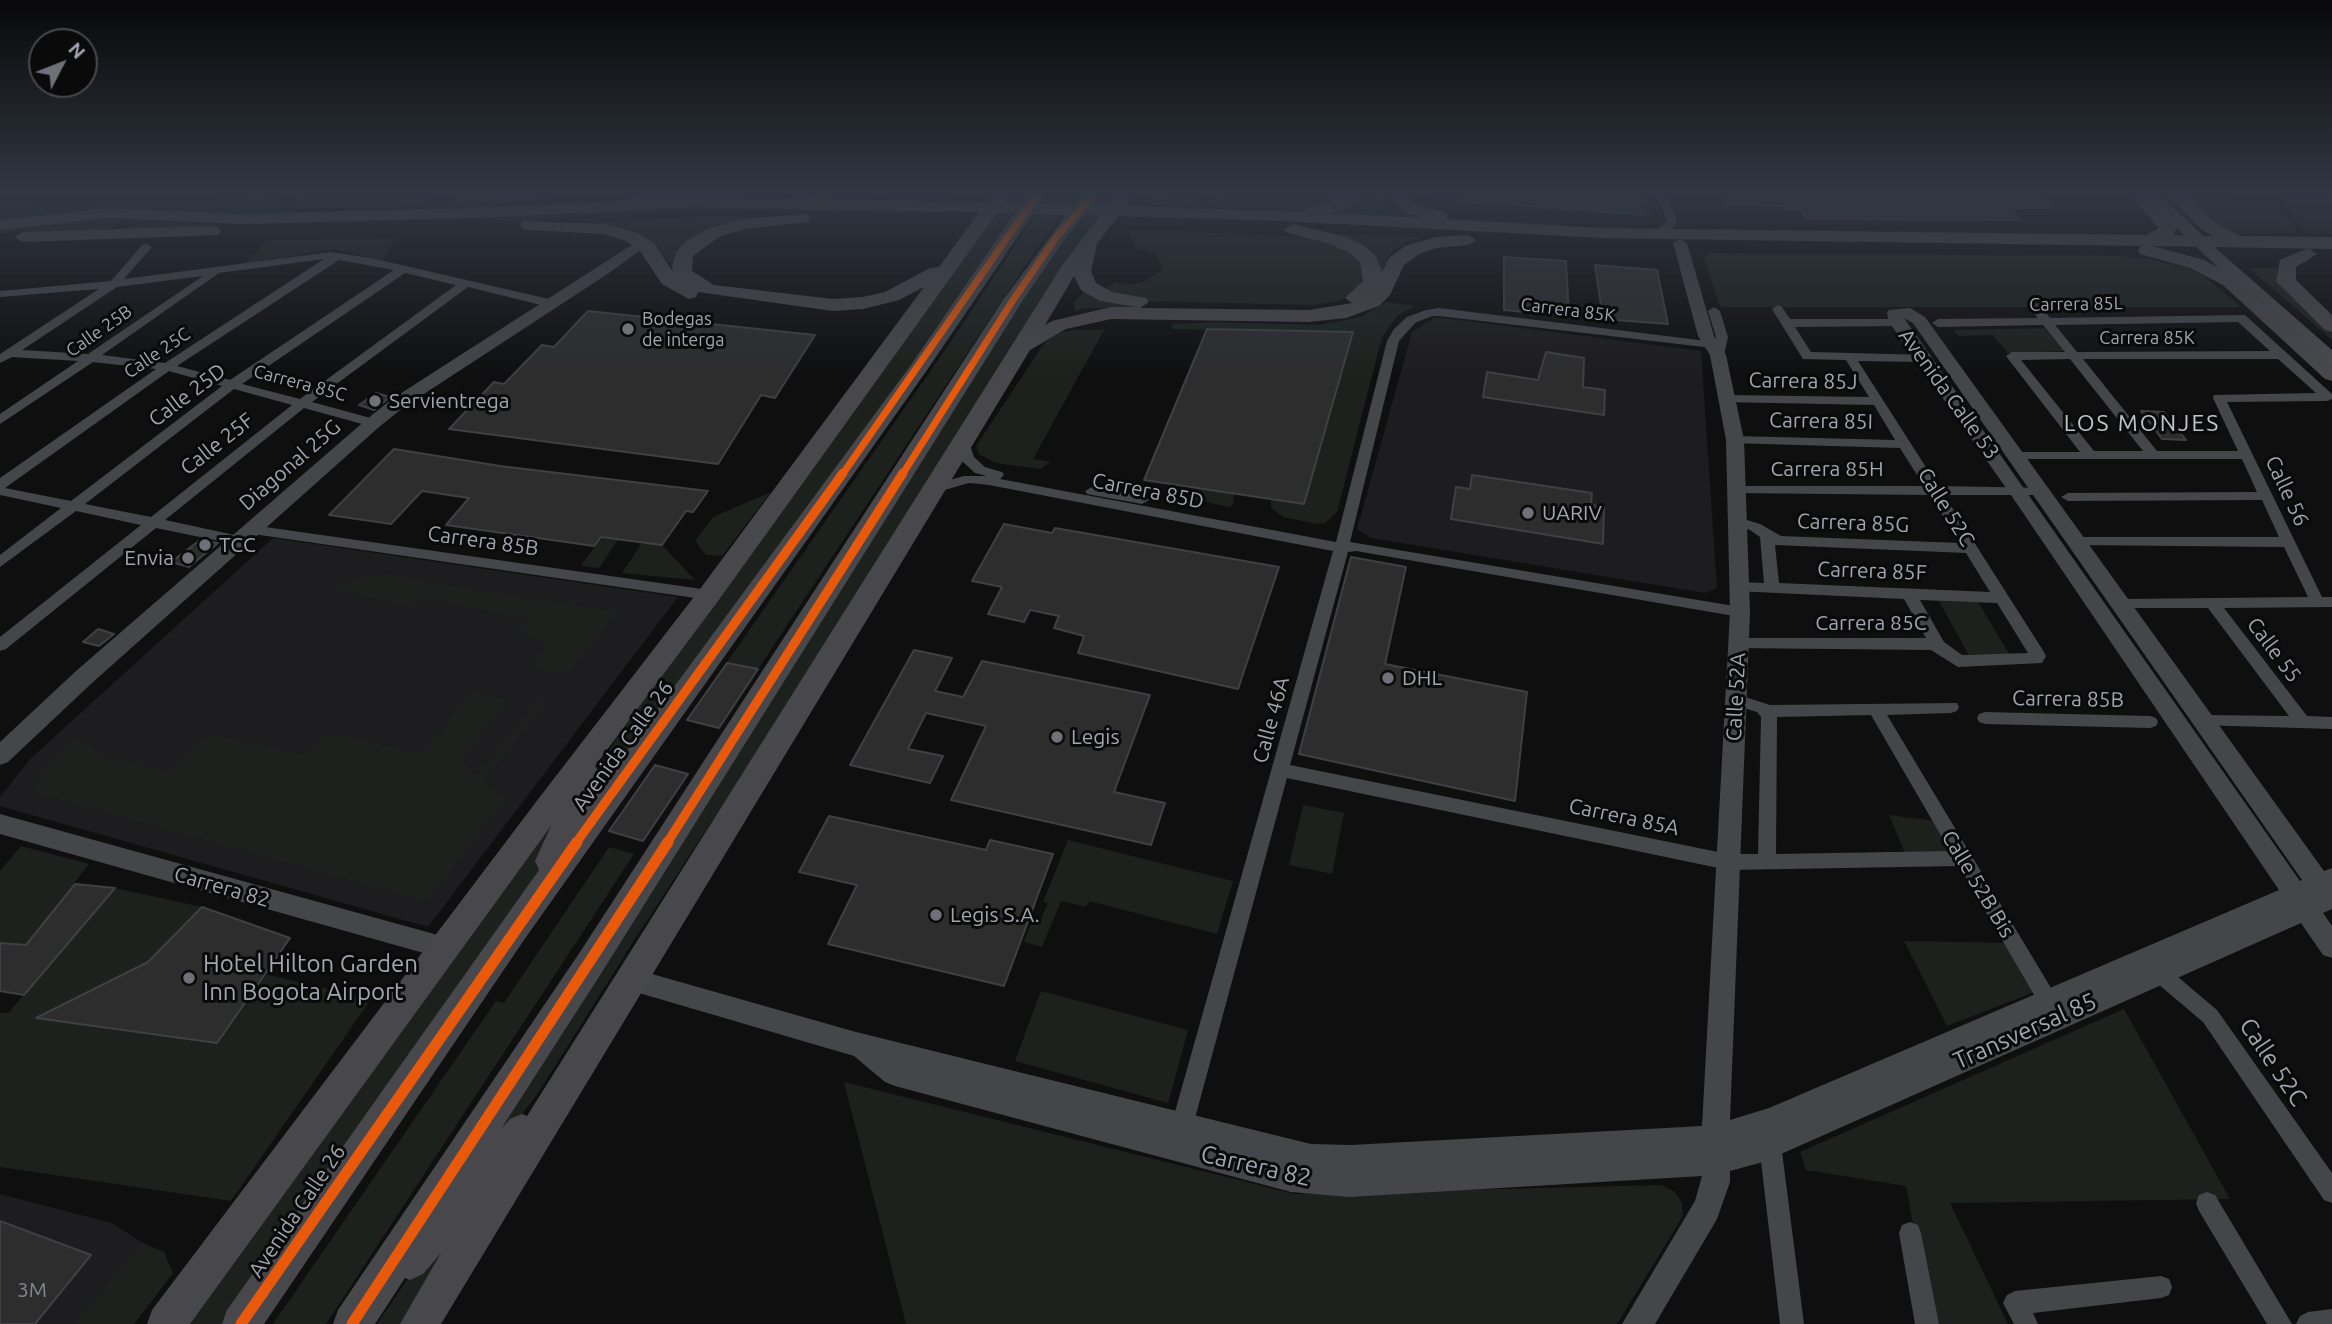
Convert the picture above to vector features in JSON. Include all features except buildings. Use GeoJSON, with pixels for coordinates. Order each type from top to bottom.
{"type":"FeatureCollection","features":[{"type":"Feature","properties":{"kind":"main road"},"geometry":{"type":"LineString","coordinates":[[650,254],[675,285],[705,299],[790,311],[880,319],[892,331],[892,343]]}},
{"type":"Feature","properties":{"kind":"main road"},"geometry":{"type":"LineString","coordinates":[[685,254],[681,266],[683,273],[688,279],[711,290],[817,305],[848,305],[885,298],[930,277],[956,254]]}},
{"type":"Feature","properties":{"kind":"main road","name":"Avenida Calle 26"},"geometry":{"type":"LineString","coordinates":[[166,1324],[709,595],[956,254]]}},
{"type":"Feature","properties":{"kind":"main road","name":"Avenida Calle 26"},"geometry":{"type":"LineString","coordinates":[[241,1324],[513,930],[926,358],[997,254]]}},
{"type":"Feature","properties":{"kind":"main road"},"geometry":{"type":"LineString","coordinates":[[352,1324],[591,962],[1045,254]]}},
{"type":"Feature","properties":{"kind":"main road"},"geometry":{"type":"LineString","coordinates":[[419,1324],[1079,254]]}},
{"type":"Feature","properties":{"kind":"main road"},"geometry":{"type":"LineString","coordinates":[[1086,254],[1082,265],[1084,281],[1097,292],[1132,302],[1320,307],[1357,296],[1371,283],[1373,274],[1369,260],[1362,254]]}},
{"type":"Feature","properties":{"kind":"main road"},"geometry":{"type":"LineString","coordinates":[[1019,348],[1033,337],[1059,324],[1111,313],[1309,316],[1346,312],[1372,302],[1380,295],[1396,262],[1409,254]]}},
{"type":"Feature","properties":{"kind":"main road"},"geometry":{"type":"LineString","coordinates":[[2171,254],[2230,281],[2332,375]]}},
{"type":"Feature","properties":{"kind":"main road"},"geometry":{"type":"LineString","coordinates":[[2213,254],[2332,359]]}},
{"type":"Feature","properties":{"kind":"main road"},"geometry":{"type":"LineString","coordinates":[[2225,254],[2332,347]]}},
{"type":"Feature","properties":{"kind":"main road"},"geometry":{"type":"LineString","coordinates":[[2304,254],[2332,254]]}},
{"type":"Feature","properties":{"kind":"main road"},"geometry":{"type":"LineString","coordinates":[[2308,254],[2287,264],[2286,281],[2332,326]]}},
{"type":"Feature","properties":{"kind":"main road"},"geometry":{"type":"LineString","coordinates":[[513,930],[541,880],[571,810],[603,746],[639,689]]}},
{"type":"Feature","properties":{"kind":"main road"},"geometry":{"type":"LineString","coordinates":[[369,1324],[413,1255],[576,1068]]}},
{"type":"Feature","properties":{"kind":"street"},"geometry":{"type":"LineString","coordinates":[[5,356],[114,284],[140,254]]}},
{"type":"Feature","properties":{"kind":"street","name":"Diagonal 25G"},"geometry":{"type":"LineString","coordinates":[[0,757],[37,719],[373,423],[398,403],[626,254]]}},
{"type":"Feature","properties":{"kind":"street","name":"Calle 52A"},"geometry":{"type":"LineString","coordinates":[[1637,1324],[1707,1209],[1716,1182],[1716,1093],[1740,587],[1735,440],[1715,350],[1706,336],[1690,254]]}},
{"type":"Feature","properties":{"kind":"street"},"geometry":{"type":"LineString","coordinates":[[0,294],[114,284],[337,255],[552,304]]}},
{"type":"Feature","properties":{"kind":"street","name":"Calle 25C"},"geometry":{"type":"LineString","coordinates":[[0,485],[167,367],[337,255]]}},
{"type":"Feature","properties":{"kind":"street","name":"Diagonal 25G"},"geometry":{"type":"LineString","coordinates":[[604,270],[635,261],[656,261]]}},
{"type":"Feature","properties":{"kind":"street","name":"Calle 25D"},"geometry":{"type":"LineString","coordinates":[[0,562],[233,384],[403,269]]}},
{"type":"Feature","properties":{"kind":"street","name":"Calle 25B"},"geometry":{"type":"LineString","coordinates":[[0,420],[218,270]]}},
{"type":"Feature","properties":{"kind":"street","name":"Calle 25F"},"geometry":{"type":"LineString","coordinates":[[0,645],[303,403],[466,283]]}},
{"type":"Feature","properties":{"kind":"street"},"geometry":{"type":"LineString","coordinates":[[2036,308],[2152,454]]}},
{"type":"Feature","properties":{"kind":"street"},"geometry":{"type":"LineString","coordinates":[[1778,309],[1807,356],[1923,358]]}},
{"type":"Feature","properties":{"kind":"street"},"geometry":{"type":"LineString","coordinates":[[1714,311],[1722,337],[1715,350]]}},
{"type":"Feature","properties":{"kind":"street","name":"Carrera 85K"},"geometry":{"type":"LineString","coordinates":[[1422,315],[1439,312],[1715,350]]}},
{"type":"Feature","properties":{"kind":"street","name":"Avenida Calle 53"},"geometry":{"type":"LineString","coordinates":[[2321,895],[2018,491],[1897,321],[1894,315],[1897,312],[1910,313],[1927,331],[2205,721],[2321,895],[2332,947]]}},
{"type":"Feature","properties":{"kind":"street","name":"Calle 46A"},"geometry":{"type":"LineString","coordinates":[[1179,1135],[1347,545],[1393,341],[1404,326],[1422,315]]}},
{"type":"Feature","properties":{"kind":"street","name":"Carrera 85L"},"geometry":{"type":"LineString","coordinates":[[1927,331],[1944,331],[1938,323],[2241,318],[2281,355]]}},
{"type":"Feature","properties":{"kind":"street"},"geometry":{"type":"LineString","coordinates":[[1787,323],[1897,321]]}},
{"type":"Feature","properties":{"kind":"street","name":"Carrera 85K"},"geometry":{"type":"LineString","coordinates":[[2090,456],[2012,356],[2281,355]]}},
{"type":"Feature","properties":{"kind":"street","name":"Calle 56"},"geometry":{"type":"LineString","coordinates":[[2281,355],[2327,397],[2219,398],[2288,542],[2324,601]]}},
{"type":"Feature","properties":{"kind":"street","name":"Carrera 85C"},"geometry":{"type":"LineString","coordinates":[[5,356],[93,358],[167,367],[373,423]]}},
{"type":"Feature","properties":{"kind":"street","name":"Calle 52C"},"geometry":{"type":"LineString","coordinates":[[1850,357],[2032,643],[2037,658]]}},
{"type":"Feature","properties":{"kind":"street","name":"Carrera 85J"},"geometry":{"type":"LineString","coordinates":[[1728,399],[1878,401]]}},
{"type":"Feature","properties":{"kind":"street","name":"Carrera 85I"},"geometry":{"type":"LineString","coordinates":[[1735,440],[1906,444]]}},
{"type":"Feature","properties":{"kind":"street","name":"Carrera 85D"},"geometry":{"type":"LineString","coordinates":[[963,442],[968,459],[980,470],[989,473],[1347,545]]}},
{"type":"Feature","properties":{"kind":"street"},"geometry":{"type":"LineString","coordinates":[[2018,456],[2247,455]]}},
{"type":"Feature","properties":{"kind":"street","name":"Carrera 85D"},"geometry":{"type":"LineString","coordinates":[[934,489],[968,480],[989,481],[1740,612]]}},
{"type":"Feature","properties":{"kind":"street","name":"Carrera 85H"},"geometry":{"type":"LineString","coordinates":[[1736,490],[2043,491]]}},
{"type":"Feature","properties":{"kind":"street","name":"Carrera 85B"},"geometry":{"type":"LineString","coordinates":[[0,491],[150,524],[709,595]]}},
{"type":"Feature","properties":{"kind":"street"},"geometry":{"type":"LineString","coordinates":[[2068,497],[2267,496]]}},
{"type":"Feature","properties":{"kind":"street","name":"Carrera 85G"},"geometry":{"type":"LineString","coordinates":[[1737,522],[1755,527],[1780,541],[1972,548]]}},
{"type":"Feature","properties":{"kind":"street"},"geometry":{"type":"LineString","coordinates":[[1767,536],[1772,588]]}},
{"type":"Feature","properties":{"kind":"street"},"geometry":{"type":"LineString","coordinates":[[2079,542],[2288,542]]}},
{"type":"Feature","properties":{"kind":"street","name":"Carrera 85F"},"geometry":{"type":"LineString","coordinates":[[1740,587],[2003,598]]}},
{"type":"Feature","properties":{"kind":"street"},"geometry":{"type":"LineString","coordinates":[[1909,594],[1937,644]]}},
{"type":"Feature","properties":{"kind":"street"},"geometry":{"type":"LineString","coordinates":[[2122,604],[2324,601]]}},
{"type":"Feature","properties":{"kind":"street","name":"Calle 55"},"geometry":{"type":"LineString","coordinates":[[2211,602],[2303,723]]}},
{"type":"Feature","properties":{"kind":"street","name":"Carrera 85C"},"geometry":{"type":"LineString","coordinates":[[1739,644],[1937,644],[1958,661],[2037,658]]}},
{"type":"Feature","properties":{"kind":"street"},"geometry":{"type":"LineString","coordinates":[[1736,700],[1767,711],[1951,707]]}},
{"type":"Feature","properties":{"kind":"street","name":"Calle 52B Bis"},"geometry":{"type":"LineString","coordinates":[[1875,708],[2047,999]]}},
{"type":"Feature","properties":{"kind":"street"},"geometry":{"type":"LineString","coordinates":[[1767,711],[1767,861]]}},
{"type":"Feature","properties":{"kind":"street","name":"Carrera 85B"},"geometry":{"type":"LineString","coordinates":[[1985,718],[2150,722]]}},
{"type":"Feature","properties":{"kind":"street"},"geometry":{"type":"LineString","coordinates":[[2205,721],[2332,723]]}},
{"type":"Feature","properties":{"kind":"street","name":"Carrera 85A"},"geometry":{"type":"LineString","coordinates":[[1281,770],[1728,862],[1962,858]]}},
{"type":"Feature","properties":{"kind":"street","name":"Carrera 82"},"geometry":{"type":"LineString","coordinates":[[0,824],[445,948]]}},
{"type":"Feature","properties":{"kind":"street","name":"Transversal 85"},"geometry":{"type":"LineString","coordinates":[[1716,1149],[1741,1156],[1770,1144],[2140,973],[2321,895]]}},
{"type":"Feature","properties":{"kind":"street","name":"Calle 52C"},"geometry":{"type":"LineString","coordinates":[[2140,973],[2210,1016],[2331,1192]]}},
{"type":"Feature","properties":{"kind":"street","name":"Transversal 85"},"geometry":{"type":"LineString","coordinates":[[1716,1149],[1771,1121],[2047,999],[2140,973]]}},
{"type":"Feature","properties":{"kind":"street","name":"Carrera 82"},"geometry":{"type":"LineString","coordinates":[[631,980],[856,1044],[895,1073],[1179,1135],[1291,1178],[1349,1183],[1666,1166],[1716,1149]]}},
{"type":"Feature","properties":{"kind":"street"},"geometry":{"type":"LineString","coordinates":[[1770,1144],[1792,1324]]}},
{"type":"Feature","properties":{"kind":"street"},"geometry":{"type":"LineString","coordinates":[[2207,1203],[2280,1324]]}},
{"type":"Feature","properties":{"kind":"street"},"geometry":{"type":"LineString","coordinates":[[1910,1233],[1927,1324]]}},
{"type":"Feature","properties":{"kind":"street"},"geometry":{"type":"LineString","coordinates":[[2026,1324],[2015,1303],[2161,1287]]}},
{"type":"Feature","properties":{"kind":"street"},"geometry":{"type":"LineString","coordinates":[[2308,1324],[2332,1321]]}},
{"type":"Feature","properties":{"kind":"shaded area"},"geometry":{"type":"Polygon","coordinates":[[[254,254],[304,254],[246,263],[254,254]]]}},
{"type":"Feature","properties":{"kind":"shaded area"},"geometry":{"type":"Polygon","coordinates":[[[355,254],[386,254],[382,260],[355,254]]]}},
{"type":"Feature","properties":{"kind":"shaded area"},"geometry":{"type":"Polygon","coordinates":[[[662,254],[682,254],[673,268],[662,254]]]}},
{"type":"Feature","properties":{"kind":"shaded area"},"geometry":{"type":"Polygon","coordinates":[[[965,254],[993,254],[568,844],[595,775],[616,739],[965,254]]]}},
{"type":"Feature","properties":{"kind":"shaded area"},"geometry":{"type":"Polygon","coordinates":[[[1009,254],[1033,254],[758,669],[727,662],[1009,254]]]}},
{"type":"Feature","properties":{"kind":"shaded area"},"geometry":{"type":"Polygon","coordinates":[[[1052,254],[1082,254],[635,939],[540,1090],[496,1150],[443,1205],[950,407],[1052,254]]]}},
{"type":"Feature","properties":{"kind":"shaded area"},"geometry":{"type":"Polygon","coordinates":[[[1155,254],[1350,254],[1363,264],[1363,281],[1355,293],[1340,301],[1313,305],[1138,301],[1101,291],[1116,282],[1126,285],[1144,282],[1162,270],[1155,254]]]}},
{"type":"Feature","properties":{"kind":"shaded area"},"geometry":{"type":"Polygon","coordinates":[[[1371,254],[1391,254],[1381,274],[1371,254]]]}},
{"type":"Feature","properties":{"kind":"shaded area"},"geometry":{"type":"Polygon","coordinates":[[[1708,254],[2119,256],[2150,259],[2187,268],[2204,276],[2241,307],[1720,307],[1704,257],[1708,254]]]}},
{"type":"Feature","properties":{"kind":"shaded area"},"geometry":{"type":"Polygon","coordinates":[[[2249,268],[2277,268],[2278,275],[2332,331],[2332,340],[2249,268]]]}},
{"type":"Feature","properties":{"kind":"shaded area"},"geometry":{"type":"Polygon","coordinates":[[[1086,290],[1109,301],[1140,307],[1089,308],[1075,311],[1074,302],[1086,290]]]}},
{"type":"Feature","properties":{"kind":"shaded area"},"geometry":{"type":"Polygon","coordinates":[[[1387,302],[1414,306],[1397,316],[1382,337],[1337,512],[1325,523],[1317,524],[1283,517],[1271,508],[1271,499],[1304,504],[1353,332],[1172,329],[1172,324],[1217,322],[1320,325],[1360,317],[1387,302]]]}},
{"type":"Feature","properties":{"kind":"shaded area"},"geometry":{"type":"Polygon","coordinates":[[[1436,317],[1701,351],[1717,588],[1705,593],[1371,538],[1357,529],[1412,332],[1436,317]]]}},
{"type":"Feature","properties":{"kind":"shaded area"},"geometry":{"type":"Polygon","coordinates":[[[2044,328],[2065,351],[2008,353],[1993,335],[1959,336],[1954,330],[2044,328]]]}},
{"type":"Feature","properties":{"kind":"shaded area"},"geometry":{"type":"Polygon","coordinates":[[[1072,330],[1104,330],[1033,459],[1051,462],[1040,469],[996,463],[979,454],[976,446],[1045,342],[1060,333],[1072,330]]]}},
{"type":"Feature","properties":{"kind":"shaded area"},"geometry":{"type":"Polygon","coordinates":[[[1200,488],[1234,494],[1233,505],[1229,507],[1179,496],[1200,488]]]}},
{"type":"Feature","properties":{"kind":"shaded area"},"geometry":{"type":"Polygon","coordinates":[[[771,492],[722,556],[706,555],[695,541],[713,517],[771,492]]]}},
{"type":"Feature","properties":{"kind":"shaded area"},"geometry":{"type":"Polygon","coordinates":[[[273,538],[678,597],[428,927],[0,806],[0,797],[30,759],[273,538]]]}},
{"type":"Feature","properties":{"kind":"shaded area"},"geometry":{"type":"Polygon","coordinates":[[[601,538],[618,540],[599,568],[581,566],[601,538]]]}},
{"type":"Feature","properties":{"kind":"shaded area"},"geometry":{"type":"Polygon","coordinates":[[[642,543],[662,545],[695,580],[622,573],[642,543]]]}},
{"type":"Feature","properties":{"kind":"shaded area"},"geometry":{"type":"Polygon","coordinates":[[[381,573],[616,612],[565,676],[532,667],[551,641],[516,633],[530,619],[424,598],[415,607],[325,588],[381,573]]]}},
{"type":"Feature","properties":{"kind":"shaded area"},"geometry":{"type":"Polygon","coordinates":[[[1939,601],[1978,602],[2010,655],[1968,654],[1939,601]]]}},
{"type":"Feature","properties":{"kind":"shaded area"},"geometry":{"type":"Polygon","coordinates":[[[473,692],[508,700],[458,762],[468,765],[463,772],[478,775],[543,695],[548,698],[485,779],[494,795],[507,797],[425,901],[29,791],[49,765],[77,738],[102,756],[170,772],[202,740],[219,736],[307,756],[327,732],[421,754],[473,692]]]}},
{"type":"Feature","properties":{"kind":"shaded area"},"geometry":{"type":"Polygon","coordinates":[[[574,788],[546,859],[225,1324],[179,1324],[574,788]]]}},
{"type":"Feature","properties":{"kind":"shaded area"},"geometry":{"type":"Polygon","coordinates":[[[1303,805],[1344,813],[1332,874],[1289,865],[1303,805]]]}},
{"type":"Feature","properties":{"kind":"shaded area"},"geometry":{"type":"Polygon","coordinates":[[[1889,815],[1936,821],[1960,862],[1909,863],[1889,815]]]}},
{"type":"Feature","properties":{"kind":"shaded area"},"geometry":{"type":"Polygon","coordinates":[[[1068,840],[1233,881],[1217,934],[1089,901],[1086,907],[1061,901],[1042,947],[1024,942],[1033,919],[1040,921],[1048,903],[1043,902],[1068,840]]]}},
{"type":"Feature","properties":{"kind":"shaded area"},"geometry":{"type":"Polygon","coordinates":[[[21,846],[89,864],[26,945],[0,943],[0,871],[21,846]]]}},
{"type":"Feature","properties":{"kind":"shaded area"},"geometry":{"type":"Polygon","coordinates":[[[609,847],[634,854],[326,1324],[273,1324],[496,1001],[504,1003],[609,847]]]}},
{"type":"Feature","properties":{"kind":"shaded area"},"geometry":{"type":"Polygon","coordinates":[[[115,888],[202,907],[148,962],[37,1018],[217,1043],[264,974],[371,999],[231,1201],[0,1167],[0,1013],[8,1013],[115,888]]]}},
{"type":"Feature","properties":{"kind":"shaded area"},"geometry":{"type":"Polygon","coordinates":[[[1904,941],[2007,943],[2037,991],[1947,1026],[1904,941]]]}},
{"type":"Feature","properties":{"kind":"shaded area"},"geometry":{"type":"Polygon","coordinates":[[[1041,991],[1188,1030],[1168,1103],[1015,1061],[1041,991]]]}},
{"type":"Feature","properties":{"kind":"shaded area"},"geometry":{"type":"Polygon","coordinates":[[[2124,1009],[2230,1199],[1950,1203],[2008,1324],[1931,1324],[1906,1186],[1806,1170],[1800,1152],[2124,1009]]]}},
{"type":"Feature","properties":{"kind":"shaded area"},"geometry":{"type":"Polygon","coordinates":[[[844,1082],[1295,1194],[1661,1185],[1675,1192],[1682,1203],[1683,1216],[1617,1324],[906,1324],[844,1082]]]}},
{"type":"Feature","properties":{"kind":"shaded area"},"geometry":{"type":"Polygon","coordinates":[[[0,1194],[112,1223],[143,1243],[164,1252],[173,1273],[134,1324],[0,1324],[0,1194]]]}},
{"type":"Feature","properties":{"kind":"shaded area"},"geometry":{"type":"Polygon","coordinates":[[[470,1202],[407,1324],[377,1324],[424,1255],[470,1202]]]}},
{"type":"Feature","properties":{"kind":"shaded area"},"geometry":{"type":"Polygon","coordinates":[[[143,1243],[164,1252],[173,1273],[134,1324],[76,1324],[143,1243]]]}},
{"type":"Feature","properties":{"kind":"cycle path"},"geometry":{"type":"LineString","coordinates":[[241,1324],[513,930],[918,369],[997,254]]}},
{"type":"Feature","properties":{"kind":"cycle path"},"geometry":{"type":"LineString","coordinates":[[352,1324],[591,962],[1045,254]]}},
{"type":"Feature","properties":{"kind":"place","name":"Bodegas de interga"},"geometry":{"type":"Point","coordinates":[628,329]}},
{"type":"Feature","properties":{"kind":"place","name":"Servientrega"},"geometry":{"type":"Point","coordinates":[375,401]}},
{"type":"Feature","properties":{"kind":"place","name":"UARIV"},"geometry":{"type":"Point","coordinates":[1528,513]}},
{"type":"Feature","properties":{"kind":"place","name":"TCC"},"geometry":{"type":"Point","coordinates":[205,545]}},
{"type":"Feature","properties":{"kind":"place","name":"Envia"},"geometry":{"type":"Point","coordinates":[188,558]}},
{"type":"Feature","properties":{"kind":"place","name":"DHL"},"geometry":{"type":"Point","coordinates":[1388,678]}},
{"type":"Feature","properties":{"kind":"place","name":"Legis"},"geometry":{"type":"Point","coordinates":[1057,737]}},
{"type":"Feature","properties":{"kind":"place","name":"Legis S.A."},"geometry":{"type":"Point","coordinates":[936,915]}},
{"type":"Feature","properties":{"kind":"place","name":"Hotel Hilton Garden Inn Bogota Airport"},"geometry":{"type":"Point","coordinates":[189,978]}},
{"type":"Feature","properties":{"kind":"district","name":"LOS MONJES"},"geometry":{"type":"Point","coordinates":[2142,423]}}]}
